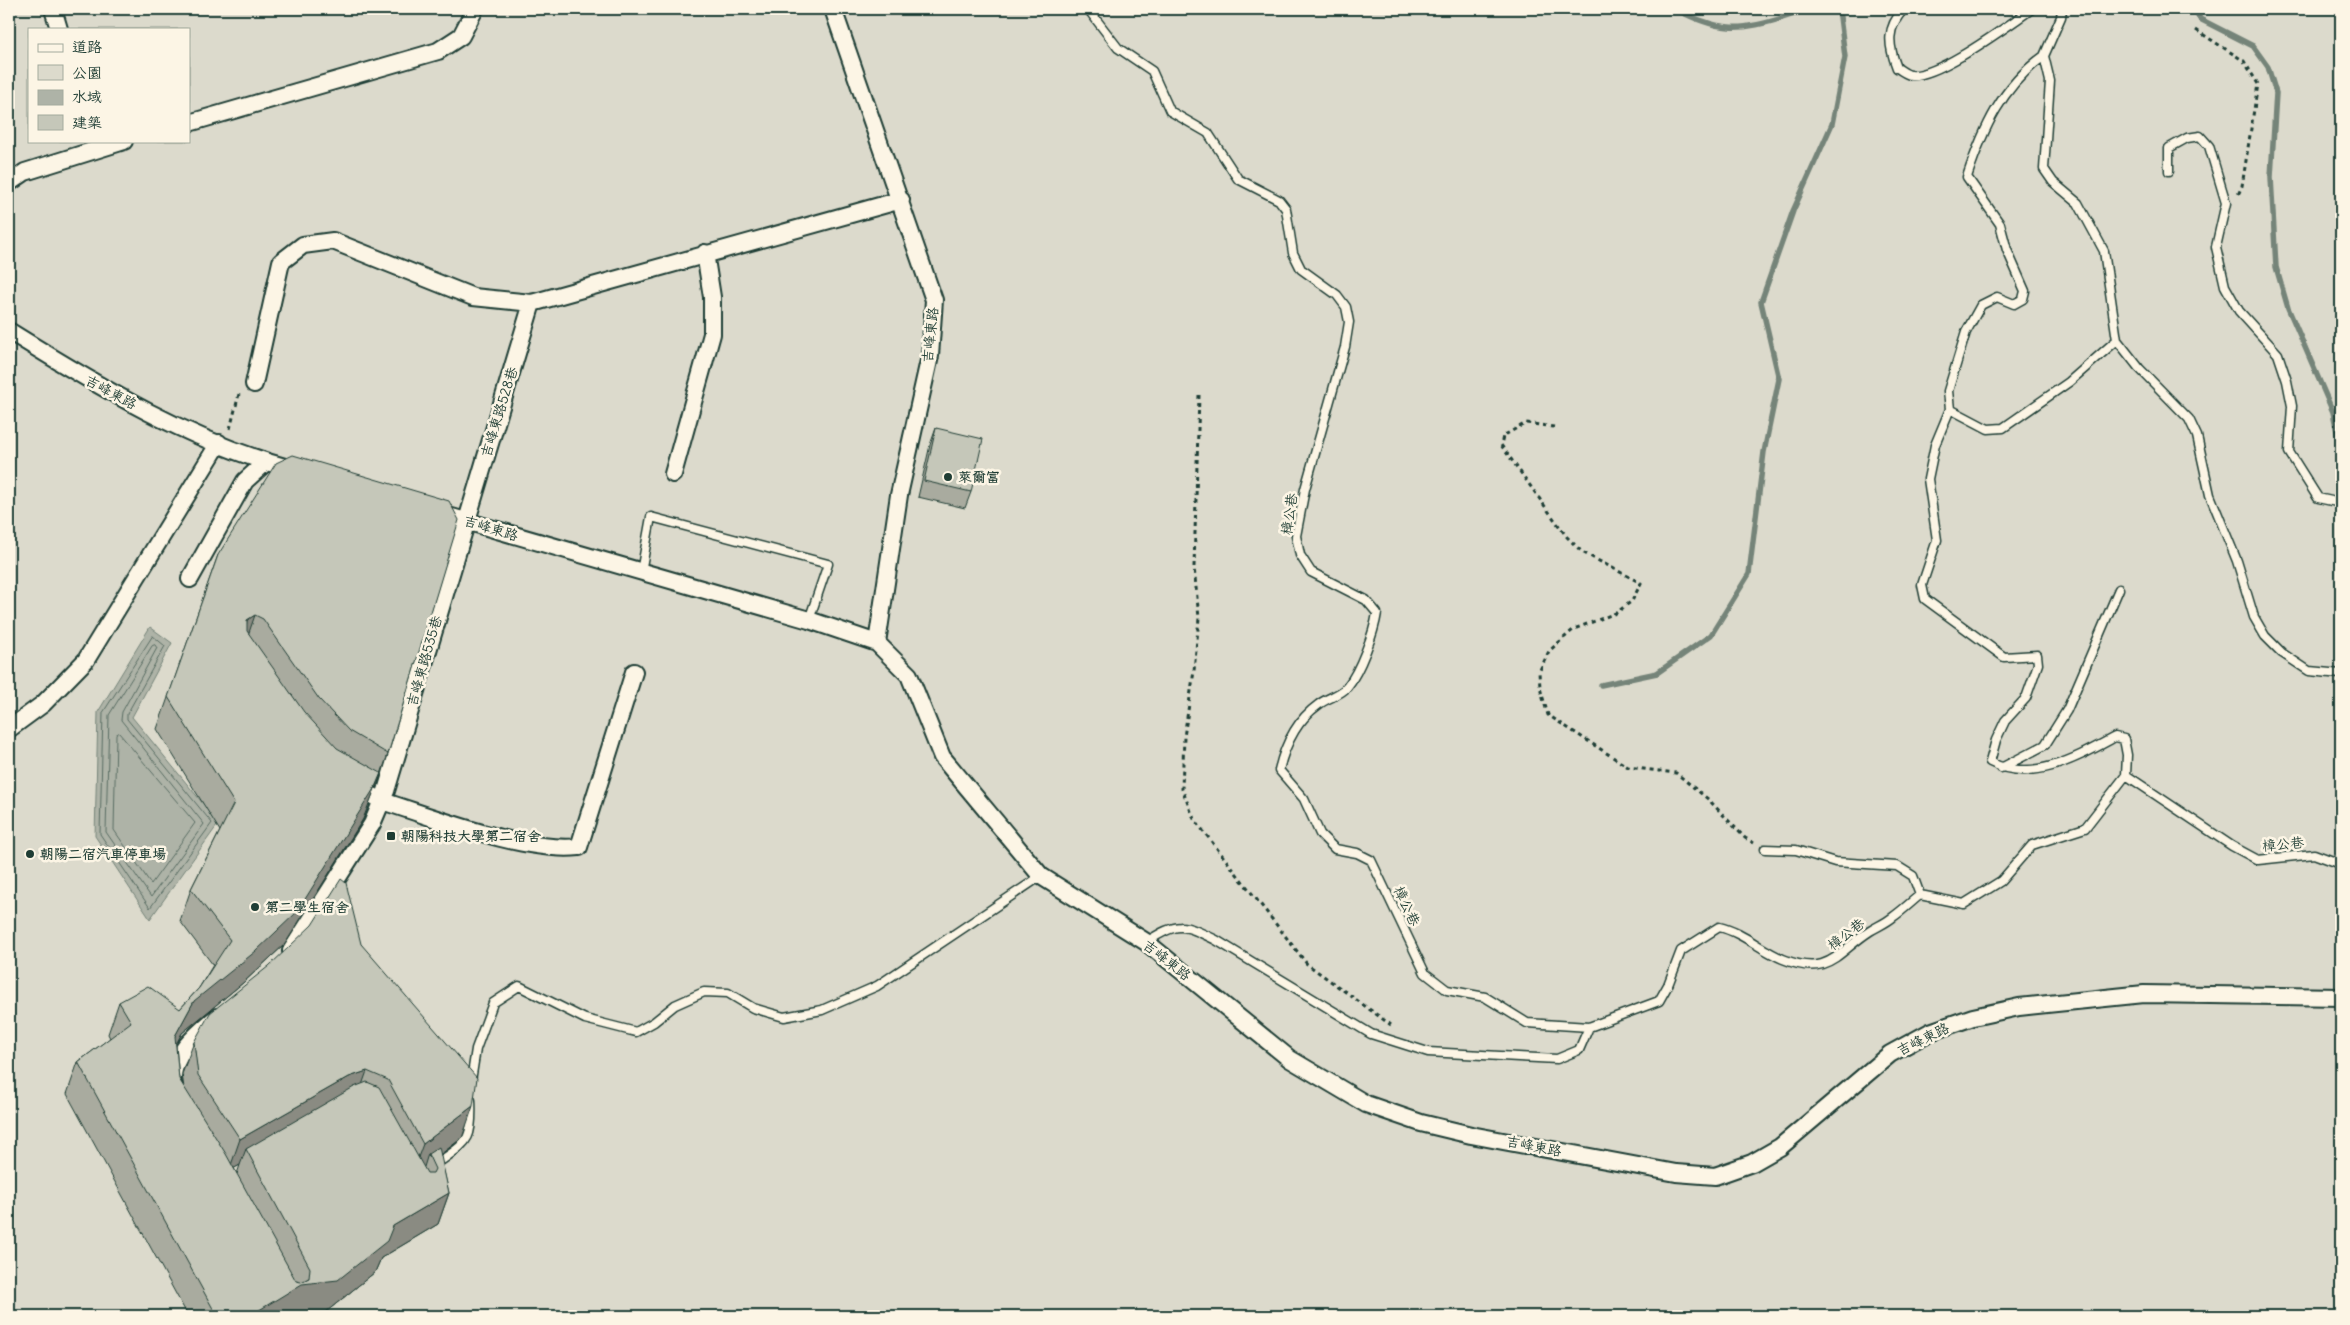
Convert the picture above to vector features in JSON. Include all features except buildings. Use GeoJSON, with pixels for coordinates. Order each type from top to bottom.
{"type":"FeatureCollection","features":[{"type":"Feature","properties":{"kind":"street"},"geometry":{"type":"LineString","coordinates":[[53,9],[59,28]]}},
{"type":"Feature","properties":{"kind":"street"},"geometry":{"type":"LineString","coordinates":[[190,123],[438,51],[461,36],[475,9]]}},
{"type":"Feature","properties":{"kind":"street","name":"吉峰東路"},"geometry":{"type":"LineString","coordinates":[[833,9],[901,200],[934,300],[930,356],[899,495],[877,643]]}},
{"type":"Feature","properties":{"kind":"street"},"geometry":{"type":"LineString","coordinates":[[9,183],[25,172],[94,145],[116,142]]}},
{"type":"Feature","properties":{"kind":"street"},"geometry":{"type":"LineString","coordinates":[[254,384],[280,262],[303,245],[333,241],[473,297],[532,303],[705,253],[901,200]]}},
{"type":"Feature","properties":{"kind":"street"},"geometry":{"type":"LineString","coordinates":[[673,474],[712,334],[712,298],[705,253]]}},
{"type":"Feature","properties":{"kind":"street","name":"吉峰東路528巷"},"geometry":{"type":"LineString","coordinates":[[465,521],[532,303]]}},
{"type":"Feature","properties":{"kind":"street","name":"吉峰東路"},"geometry":{"type":"LineString","coordinates":[[9,331],[87,379],[171,424],[266,462],[308,473]]}},
{"type":"Feature","properties":{"kind":"street"},"geometry":{"type":"LineString","coordinates":[[9,729],[43,704],[86,660],[222,445]]}},
{"type":"Feature","properties":{"kind":"street"},"geometry":{"type":"LineString","coordinates":[[190,580],[245,481],[266,462]]}},
{"type":"Feature","properties":{"kind":"street","name":"吉峰東路"},"geometry":{"type":"LineString","coordinates":[[418,506],[809,620],[877,643],[909,676],[942,757],[1041,876],[1146,942],[1290,1059],[1366,1104],[1421,1123],[1676,1173],[1715,1176],[1752,1163],[1780,1147],[1890,1054],[1930,1032],[1973,1017],[2019,1007],[2144,994],[2341,997]]}},
{"type":"Feature","properties":{"kind":"street","name":"吉峰東路535巷"},"geometry":{"type":"LineString","coordinates":[[279,963],[298,941],[372,824],[382,801],[465,521]]}},
{"type":"Feature","properties":{"kind":"street"},"geometry":{"type":"LineString","coordinates":[[356,786],[382,801],[494,836],[558,850],[579,847],[634,672]]}},
{"type":"Feature","properties":{"kind":"street"},"geometry":{"type":"LineString","coordinates":[[176,1101],[172,1072],[191,1038],[229,1008]]}},
{"type":"Feature","properties":{"kind":"lane","name":"樟公巷"},"geometry":{"type":"LineString","coordinates":[[1088,9],[1118,48],[1152,71],[1170,111],[1208,133],[1238,179],[1264,192],[1283,205],[1286,209],[1293,253],[1301,269],[1337,295],[1346,307],[1350,322],[1305,489],[1296,536],[1300,555],[1311,572],[1366,600],[1377,613],[1374,632],[1347,688],[1317,705],[1297,726],[1283,754],[1279,770],[1304,799],[1320,834],[1335,849],[1357,853],[1371,860],[1425,973],[1447,990],[1485,997],[1527,1023],[1589,1027],[1659,1001],[1668,985],[1681,951],[1719,927],[1730,929],[1783,959],[1806,966],[1829,963],[1869,931],[1892,918],[1920,895]]}},
{"type":"Feature","properties":{"kind":"lane"},"geometry":{"type":"LineString","coordinates":[[1904,9],[1891,30],[1890,50],[1897,68],[1911,75],[1940,68],[1986,41],[2032,9]]}},
{"type":"Feature","properties":{"kind":"lane"},"geometry":{"type":"LineString","coordinates":[[1766,849],[1796,850],[1835,862],[1897,866],[1913,876],[1920,895],[1964,904],[2001,880],[2032,845],[2085,828],[2126,775],[2128,755],[2124,739],[2115,737],[2067,762],[2022,771],[2001,768],[1990,762],[1996,740],[2006,721],[2026,698],[2038,664],[2036,655],[2004,657],[1925,599],[1922,585],[1936,540],[1928,479],[1935,445],[1950,409],[1948,391],[1966,332],[1981,304],[1997,297],[2014,304],[2023,299],[2026,291],[2007,250],[2000,224],[1973,189],[1967,177],[1976,149],[2001,99],[2026,69],[2044,56],[2061,17],[2062,9]]}},
{"type":"Feature","properties":{"kind":"lane"},"geometry":{"type":"LineString","coordinates":[[2044,56],[2050,81],[2044,169],[2053,182],[2078,203],[2104,251],[2116,340],[2138,368],[2190,419],[2197,436],[2210,495],[2237,561],[2254,617],[2265,636],[2282,653],[2308,671],[2341,674]]}},
{"type":"Feature","properties":{"kind":"lane"},"geometry":{"type":"LineString","coordinates":[[2169,171],[2169,148],[2187,138],[2200,136],[2209,146],[2226,203],[2216,247],[2225,286],[2239,311],[2278,354],[2288,381],[2292,406],[2290,452],[2298,469],[2318,498],[2341,503]]}},
{"type":"Feature","properties":{"kind":"lane"},"geometry":{"type":"LineString","coordinates":[[1950,409],[1988,429],[2003,428],[2068,382],[2116,340]]}},
{"type":"Feature","properties":{"kind":"lane"},"geometry":{"type":"LineString","coordinates":[[641,572],[651,517],[828,564],[809,620]]}},
{"type":"Feature","properties":{"kind":"lane"},"geometry":{"type":"LineString","coordinates":[[2001,768],[2045,745],[2067,710],[2119,589]]}},
{"type":"Feature","properties":{"kind":"lane","name":"樟公巷"},"geometry":{"type":"LineString","coordinates":[[2126,775],[2232,846],[2258,860],[2314,854],[2341,864]]}},
{"type":"Feature","properties":{"kind":"lane"},"geometry":{"type":"LineString","coordinates":[[424,1174],[466,1142],[473,1127],[470,1077],[476,1048],[492,1003],[519,986],[585,1019],[636,1032],[654,1022],[675,1005],[704,992],[728,993],[753,1008],[784,1017],[822,1010],[877,986],[1041,876]]}},
{"type":"Feature","properties":{"kind":"lane"},"geometry":{"type":"LineString","coordinates":[[1146,942],[1170,927],[1189,926],[1216,940],[1371,1034],[1428,1052],[1557,1059],[1579,1050],[1589,1027]]}},
{"type":"Feature","properties":{"kind":"path"},"geometry":{"type":"LineString","coordinates":[[2196,30],[2244,61],[2258,84],[2242,186],[2239,196],[2226,203]]}},
{"type":"Feature","properties":{"kind":"path"},"geometry":{"type":"LineString","coordinates":[[222,445],[239,392],[251,395],[254,384]]}},
{"type":"Feature","properties":{"kind":"path"},"geometry":{"type":"LineString","coordinates":[[1199,395],[1194,567],[1199,618],[1184,737],[1182,789],[1194,819],[1232,871],[1307,964],[1396,1028]]}},
{"type":"Feature","properties":{"kind":"path"},"geometry":{"type":"LineString","coordinates":[[1554,427],[1526,423],[1503,436],[1501,445],[1567,537],[1582,552],[1641,583],[1632,601],[1616,613],[1574,629],[1549,651],[1539,672],[1540,688],[1548,715],[1628,767],[1676,773],[1709,800],[1745,838],[1766,849]]}},
{"type":"Feature","properties":{"kind":"green space"},"geometry":{"type":"Polygon","coordinates":[[[9,9],[2341,9],[2341,1316],[9,1316],[9,9]]]}},
{"type":"Feature","properties":{"kind":"water"},"geometry":{"type":"Polygon","coordinates":[[[150,627],[172,643],[132,717],[219,823],[150,919],[95,836],[98,712],[150,627]]]}},
{"type":"Feature","properties":{"kind":"waterway"},"geometry":{"type":"LineString","coordinates":[[1675,9],[1708,23],[1738,27],[1769,22],[1808,9]]}},
{"type":"Feature","properties":{"kind":"waterway"},"geometry":{"type":"LineString","coordinates":[[1601,685],[1657,673],[1711,635],[1749,574],[1764,452],[1779,379],[1761,302],[1793,211],[1832,124],[1845,57],[1839,9]]}},
{"type":"Feature","properties":{"kind":"waterway"},"geometry":{"type":"LineString","coordinates":[[2195,9],[2200,19],[2253,46],[2268,67],[2276,93],[2271,177],[2276,267],[2288,308],[2333,412],[2341,451]]}},
{"type":"Feature","properties":{"kind":"place","name":"萊爾富"},"geometry":{"type":"Point","coordinates":[948,477]}},
{"type":"Feature","properties":{"kind":"place","name":"朝陽科技大學第二宿舍"},"geometry":{"type":"Point","coordinates":[391,836]}},
{"type":"Feature","properties":{"kind":"place","name":"朝陽二宿汽車停車場"},"geometry":{"type":"Point","coordinates":[30,854]}},
{"type":"Feature","properties":{"kind":"place","name":"第二學生宿舍"},"geometry":{"type":"Point","coordinates":[255,907]}}]}
